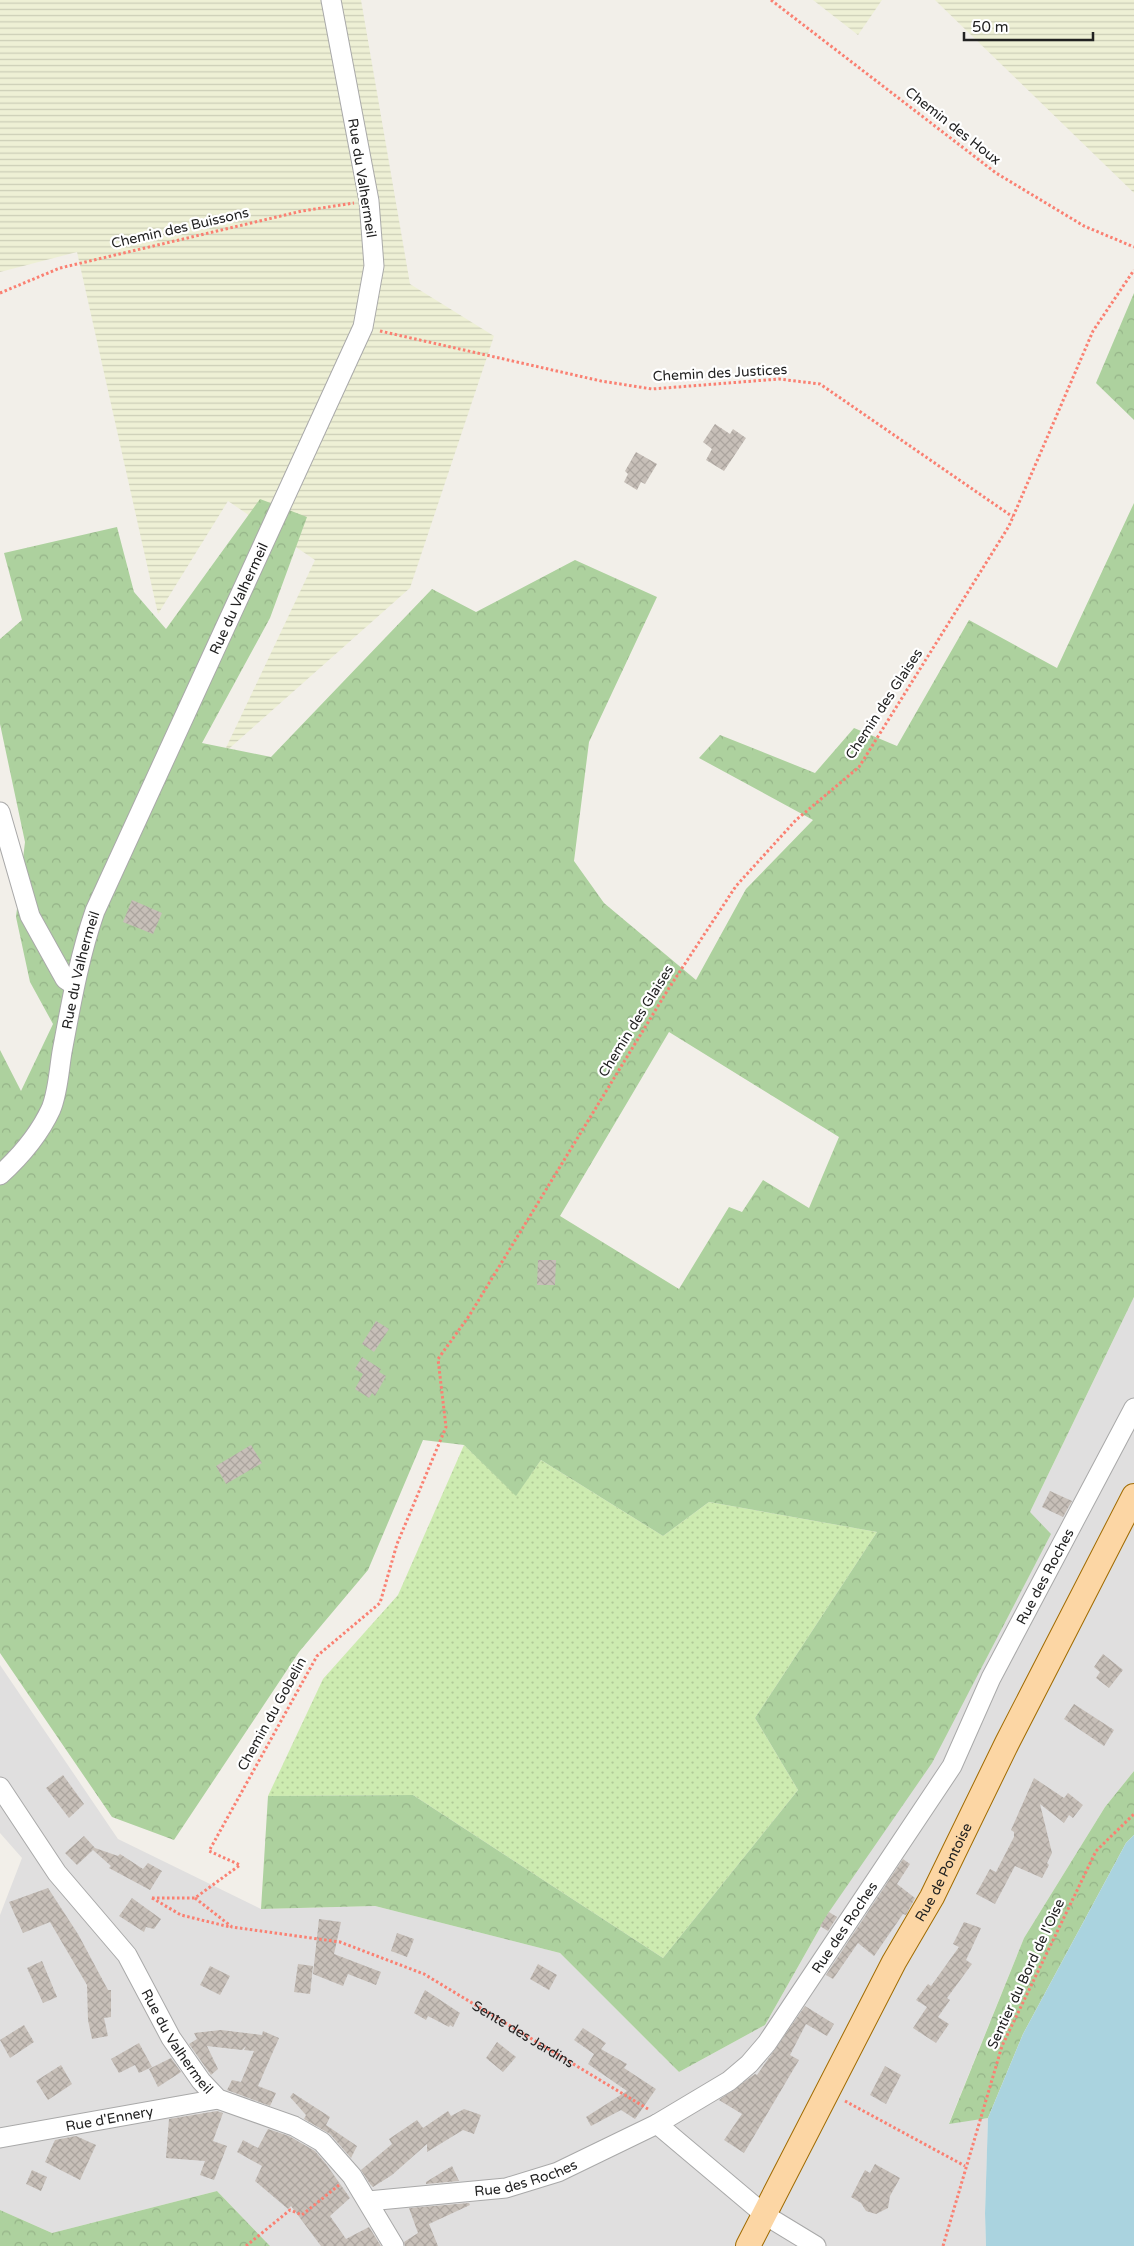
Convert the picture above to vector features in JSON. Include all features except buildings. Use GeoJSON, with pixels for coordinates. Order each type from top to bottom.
{"type":"FeatureCollection","features":[{"type":"Feature","properties":{"kind":"main road","name":"Rue de Pontoise"},"geometry":{"type":"LineString","coordinates":[[748,2246],[829,2092],[894,1962],[932,1897],[1007,1743],[1134,1496]]}},
{"type":"Feature","properties":{"kind":"street","name":"Rue du Valhermeil"},"geometry":{"type":"LineString","coordinates":[[0,1175],[17,1160],[37,1136],[52,1106],[74,985],[84,941],[95,911],[362,327],[374,266],[369,201],[331,0]]}},
{"type":"Feature","properties":{"kind":"street"},"geometry":{"type":"LineString","coordinates":[[0,812],[30,916],[65,979],[74,985]]}},
{"type":"Feature","properties":{"kind":"street","name":"Rue des Roches"},"geometry":{"type":"LineString","coordinates":[[368,2201],[506,2188],[558,2172],[657,2124],[729,2080],[749,2064],[767,2043],[952,1766],[991,1678],[1127,1431],[1134,1408]]}},
{"type":"Feature","properties":{"kind":"street","name":"Rue du Valhermeil"},"geometry":{"type":"LineString","coordinates":[[0,1787],[57,1873],[127,1955],[184,2059],[218,2099],[260,2112],[309,2134],[332,2151],[352,2176],[394,2246]]}},
{"type":"Feature","properties":{"kind":"street","name":"Rue d'Ennery"},"geometry":{"type":"LineString","coordinates":[[0,2138],[218,2099]]}},
{"type":"Feature","properties":{"kind":"street"},"geometry":{"type":"LineString","coordinates":[[657,2124],[764,2215],[816,2246]]}},
{"type":"Feature","properties":{"kind":"path","name":"Chemin des Houx"},"geometry":{"type":"LineString","coordinates":[[772,0],[996,173],[1084,226],[1134,247]]}},
{"type":"Feature","properties":{"kind":"path","name":"Chemin des Buissons"},"geometry":{"type":"LineString","coordinates":[[0,293],[60,268],[292,213],[369,201]]}},
{"type":"Feature","properties":{"kind":"path","name":"Chemin des Glaises"},"geometry":{"type":"LineString","coordinates":[[469,1316],[669,988],[736,886],[796,820],[859,767],[1013,517],[1093,331],[1134,270]]}},
{"type":"Feature","properties":{"kind":"path","name":"Chemin des Justices"},"geometry":{"type":"LineString","coordinates":[[362,327],[601,381],[652,389],[779,379],[820,384],[1013,517]]}},
{"type":"Feature","properties":{"kind":"path","name":"Chemin du Gobelin"},"geometry":{"type":"LineString","coordinates":[[195,1898],[240,1865],[209,1851],[317,1656],[380,1603],[397,1544],[446,1427],[438,1359],[469,1316]]}},
{"type":"Feature","properties":{"kind":"path","name":"Sentier du Bord de l'Oise"},"geometry":{"type":"LineString","coordinates":[[943,2246],[965,2166],[1002,2046],[1096,1851],[1134,1814]]}},
{"type":"Feature","properties":{"kind":"path","name":"Sente des Jardins"},"geometry":{"type":"LineString","coordinates":[[195,1898],[152,1898],[181,1915],[232,1927],[340,1942],[424,1974],[651,2111],[657,2124]]}},
{"type":"Feature","properties":{"kind":"path"},"geometry":{"type":"LineString","coordinates":[[195,1898],[232,1927]]}},
{"type":"Feature","properties":{"kind":"path"},"geometry":{"type":"LineString","coordinates":[[829,2092],[965,2166]]}},
{"type":"Feature","properties":{"kind":"path"},"geometry":{"type":"LineString","coordinates":[[246,2246],[290,2210],[302,2214],[352,2176]]}},
{"type":"Feature","properties":{"kind":"shaded area"},"geometry":{"type":"Polygon","coordinates":[[[1134,1297],[1134,1771],[1105,1807],[1024,1938],[949,2123],[988,2118],[985,2213],[986,2246],[270,2246],[217,2191],[52,2233],[0,2210],[0,1915],[22,1858],[0,1833],[0,1665],[118,1839],[261,1909],[375,1906],[560,1953],[679,2072],[765,2025],[829,1912],[1030,1512],[1134,1297]]]}},
{"type":"Feature","properties":{"kind":"green space"},"geometry":{"type":"Polygon","coordinates":[[[0,0],[361,0],[410,284],[494,336],[410,588],[223,754],[315,560],[228,501],[158,614],[77,252],[0,272],[0,0]]]}},
{"type":"Feature","properties":{"kind":"green space"},"geometry":{"type":"Polygon","coordinates":[[[813,0],[882,0],[858,35],[813,0]]]}},
{"type":"Feature","properties":{"kind":"green space"},"geometry":{"type":"Polygon","coordinates":[[[935,0],[1134,0],[1134,193],[935,0]]]}},
{"type":"Feature","properties":{"kind":"green space"},"geometry":{"type":"Polygon","coordinates":[[[1134,293],[1134,420],[1096,383],[1134,293]]]}},
{"type":"Feature","properties":{"kind":"green space"},"geometry":{"type":"Polygon","coordinates":[[[260,499],[307,517],[270,618],[202,743],[271,757],[432,589],[476,612],[575,560],[657,597],[589,742],[574,861],[604,903],[696,980],[746,889],[813,820],[699,758],[720,735],[815,773],[854,728],[897,746],[969,620],[1057,668],[1134,503],[1134,1297],[1030,1512],[1051,1534],[932,1763],[829,1912],[765,2025],[679,2072],[560,1953],[375,1906],[261,1909],[268,1796],[413,1795],[663,1958],[798,1790],[755,1718],[877,1532],[709,1502],[663,1536],[541,1460],[516,1496],[464,1445],[423,1440],[368,1570],[299,1652],[174,1840],[112,1817],[0,1653],[0,1050],[21,1091],[53,1024],[30,982],[16,917],[25,842],[0,724],[0,639],[22,620],[4,553],[117,527],[134,592],[166,629],[260,499]],[[669,1032],[560,1216],[679,1289],[729,1207],[742,1212],[763,1180],[809,1208],[839,1137],[669,1032]]]}},
{"type":"Feature","properties":{"kind":"green space"},"geometry":{"type":"Polygon","coordinates":[[[464,1445],[516,1495],[541,1460],[663,1536],[709,1502],[877,1532],[755,1718],[798,1790],[663,1958],[413,1795],[268,1796],[323,1679],[398,1595],[464,1445]]]}},
{"type":"Feature","properties":{"kind":"green space"},"geometry":{"type":"Polygon","coordinates":[[[1134,1771],[1134,1835],[1126,1843],[1023,2034],[988,2118],[949,2124],[1024,1938],[1105,1807],[1134,1771]]]}},
{"type":"Feature","properties":{"kind":"green space"},"geometry":{"type":"Polygon","coordinates":[[[217,2191],[270,2246],[0,2246],[0,2210],[52,2233],[217,2191]]]}},
{"type":"Feature","properties":{"kind":"water"},"geometry":{"type":"Polygon","coordinates":[[[1134,1835],[1134,2246],[986,2246],[985,2213],[988,2118],[1023,2034],[1126,1843],[1134,1835]]]}}]}
